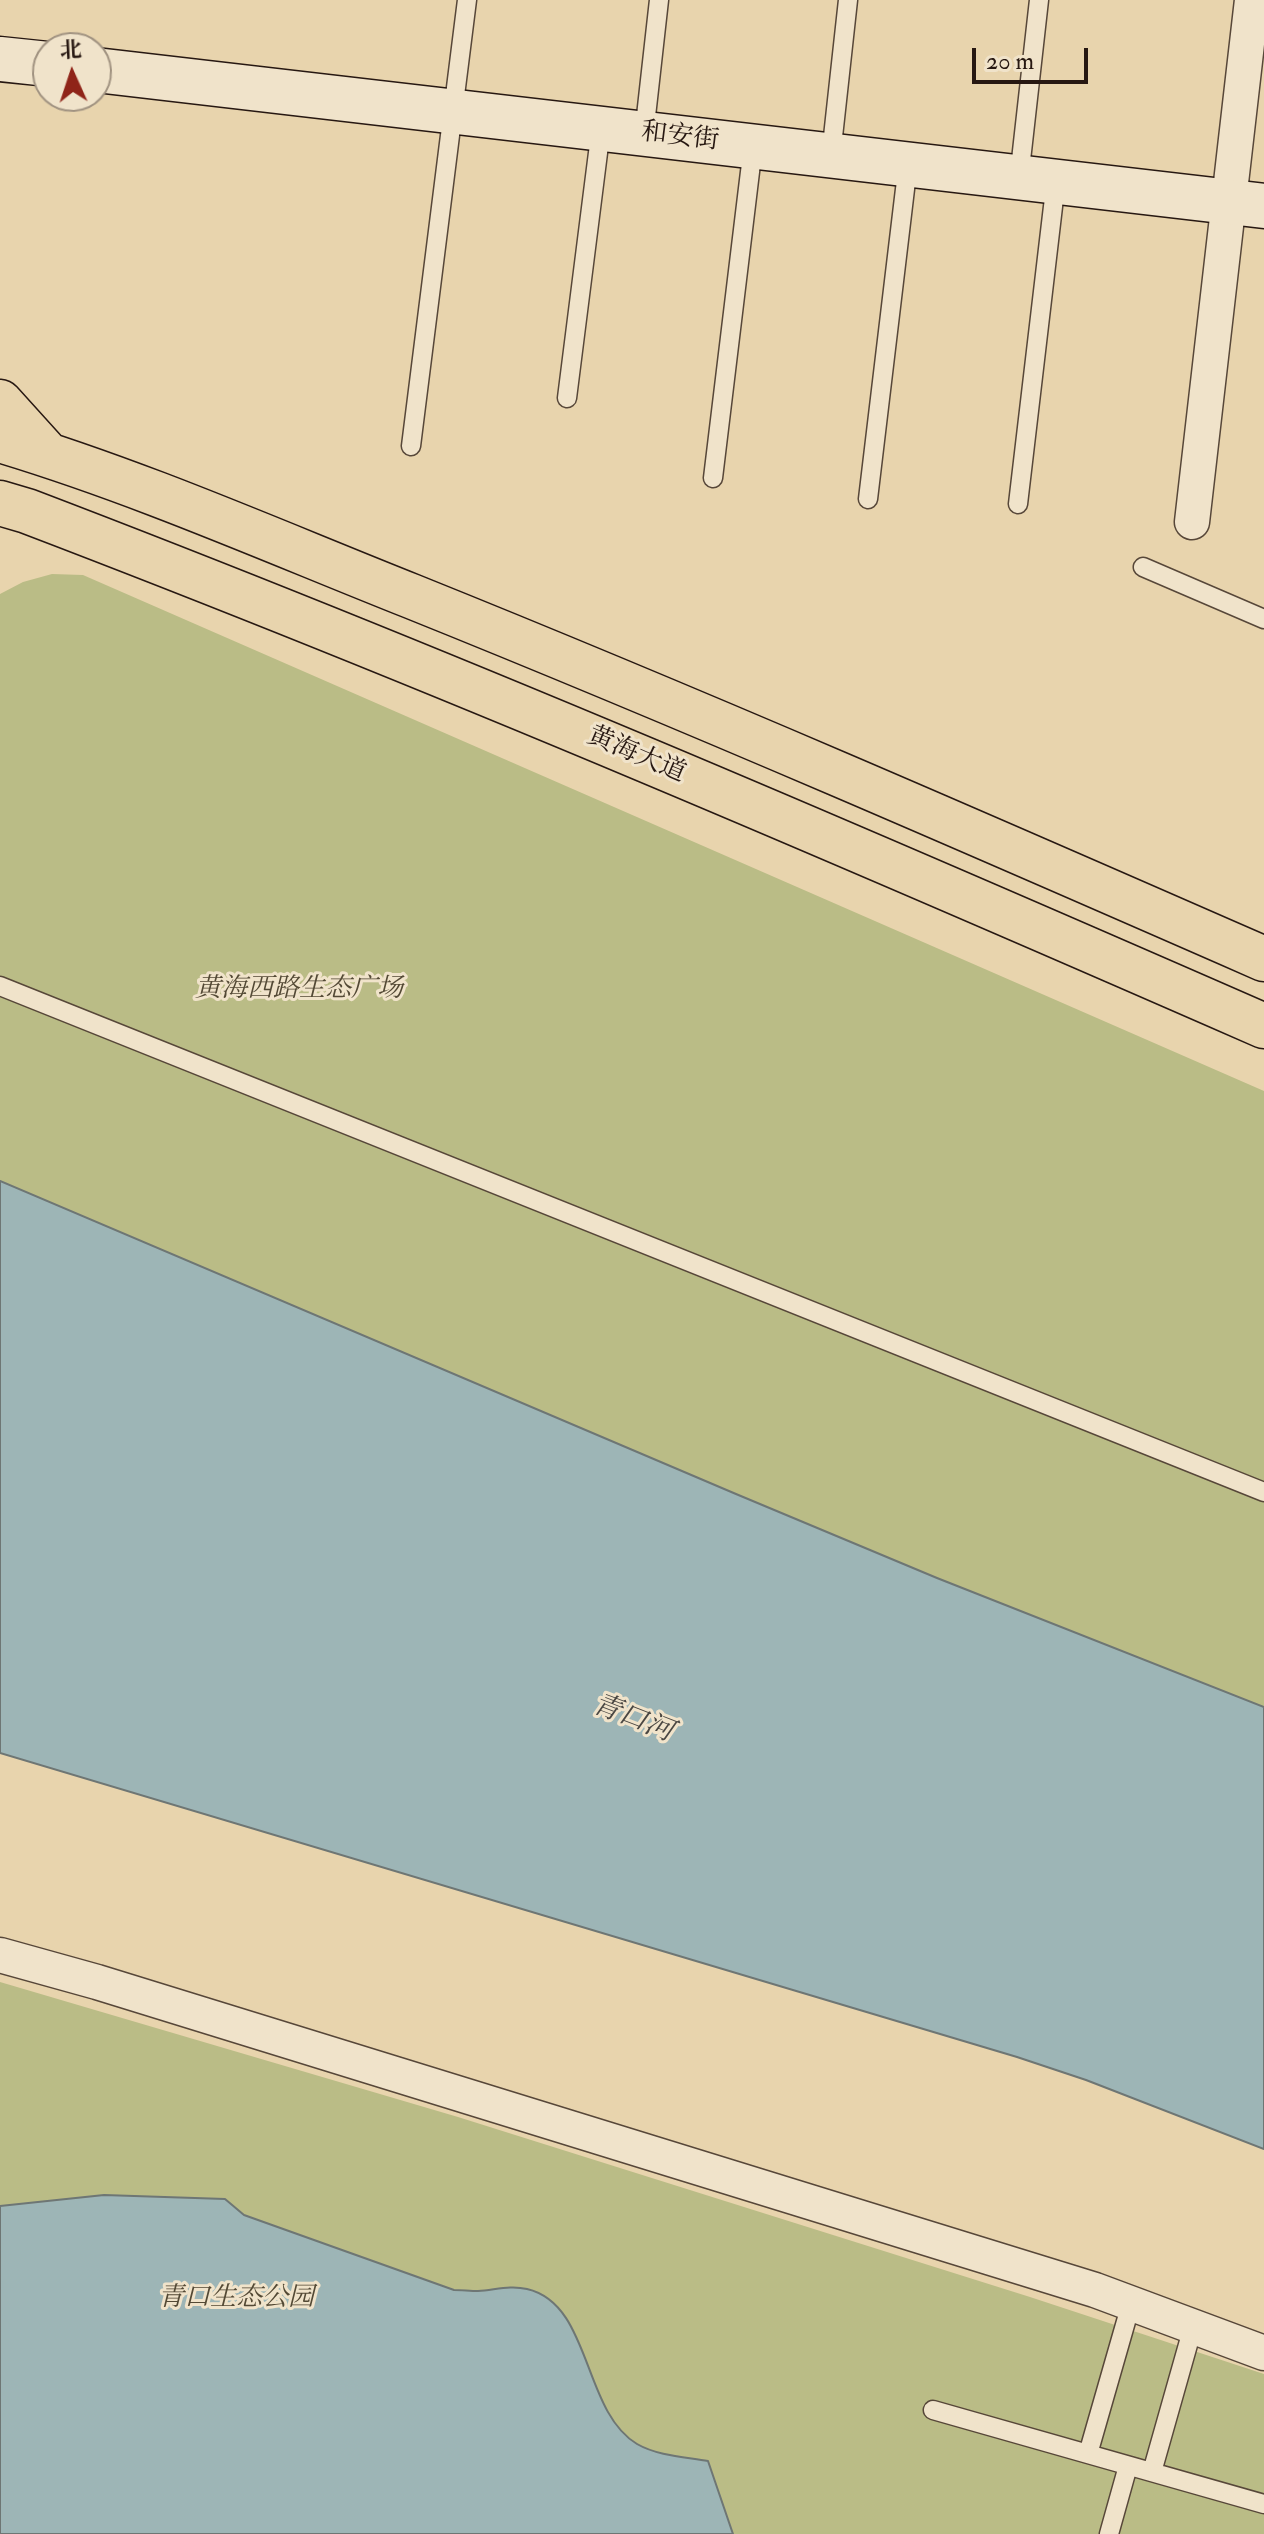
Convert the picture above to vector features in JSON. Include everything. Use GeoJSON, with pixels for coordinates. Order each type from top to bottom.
{"type":"FeatureCollection","features":[{"type":"Feature","properties":{"kind":"main road"},"geometry":{"type":"LineString","coordinates":[[0,402],[47,454]]}},
{"type":"Feature","properties":{"kind":"main road"},"geometry":{"type":"LineString","coordinates":[[0,440],[47,454],[223,521],[512,637],[1264,959]]}},
{"type":"Feature","properties":{"kind":"main road","name":"黄海大道"},"geometry":{"type":"LineString","coordinates":[[0,503],[201,577],[489,693],[1264,1026]]}},
{"type":"Feature","properties":{"kind":"main road"},"geometry":{"type":"LineString","coordinates":[[0,526],[63,525]]}},
{"type":"Feature","properties":{"kind":"street"},"geometry":{"type":"LineString","coordinates":[[1192,522],[1246,204],[1252,0]]}},
{"type":"Feature","properties":{"kind":"street"},"geometry":{"type":"LineString","coordinates":[[0,59],[32,62]]}},
{"type":"Feature","properties":{"kind":"street","name":"和安街"},"geometry":{"type":"LineString","coordinates":[[112,72],[1246,204]]}},
{"type":"Feature","properties":{"kind":"street"},"geometry":{"type":"LineString","coordinates":[[0,1955],[112,1986],[1079,2286],[1264,2353]]}},
{"type":"Feature","properties":{"kind":"lane"},"geometry":{"type":"LineString","coordinates":[[411,446],[467,0]]}},
{"type":"Feature","properties":{"kind":"lane"},"geometry":{"type":"LineString","coordinates":[[644,134],[659,0]]}},
{"type":"Feature","properties":{"kind":"lane"},"geometry":{"type":"LineString","coordinates":[[831,155],[848,0]]}},
{"type":"Feature","properties":{"kind":"lane"},"geometry":{"type":"LineString","coordinates":[[1018,504],[1037,180],[1039,0]]}},
{"type":"Feature","properties":{"kind":"lane"},"geometry":{"type":"LineString","coordinates":[[567,398],[601,129]]}},
{"type":"Feature","properties":{"kind":"lane"},"geometry":{"type":"LineString","coordinates":[[713,478],[753,147]]}},
{"type":"Feature","properties":{"kind":"lane"},"geometry":{"type":"LineString","coordinates":[[868,499],[908,164]]}},
{"type":"Feature","properties":{"kind":"lane"},"geometry":{"type":"LineString","coordinates":[[1143,567],[1264,619]]}},
{"type":"Feature","properties":{"kind":"lane"},"geometry":{"type":"LineString","coordinates":[[0,986],[1264,1492]]}},
{"type":"Feature","properties":{"kind":"lane"},"geometry":{"type":"LineString","coordinates":[[1088,2454],[1131,2304]]}},
{"type":"Feature","properties":{"kind":"lane"},"geometry":{"type":"LineString","coordinates":[[1152,2472],[1193,2327]]}},
{"type":"Feature","properties":{"kind":"lane"},"geometry":{"type":"LineString","coordinates":[[933,2410],[1264,2504]]}},
{"type":"Feature","properties":{"kind":"lane"},"geometry":{"type":"LineString","coordinates":[[1109,2534],[1128,2466]]}},
{"type":"Feature","properties":{"kind":"green space","name":"黄海西路生态广场"},"geometry":{"type":"Polygon","coordinates":[[[52,574],[83,575],[1264,1091],[1264,1707],[937,1578],[0,1181],[0,594],[23,582],[52,574]]]}},
{"type":"Feature","properties":{"kind":"green space","name":"青口生态公园"},"geometry":{"type":"Polygon","coordinates":[[[0,1982],[458,2117],[1264,2374],[1264,2534],[0,2534],[0,1982]]]}},
{"type":"Feature","properties":{"kind":"water","name":"青口河"},"geometry":{"type":"Polygon","coordinates":[[[0,1181],[937,1578],[1264,1707],[1264,2149],[1086,2080],[1017,2057],[0,1753],[0,1181]]]}},
{"type":"Feature","properties":{"kind":"water"},"geometry":{"type":"Polygon","coordinates":[[[104,2195],[225,2199],[244,2215],[454,2290],[521,2288],[548,2299],[564,2315],[576,2336],[606,2408],[619,2428],[637,2444],[654,2451],[708,2461],[733,2534],[0,2534],[0,2206],[104,2195]]]}}]}
